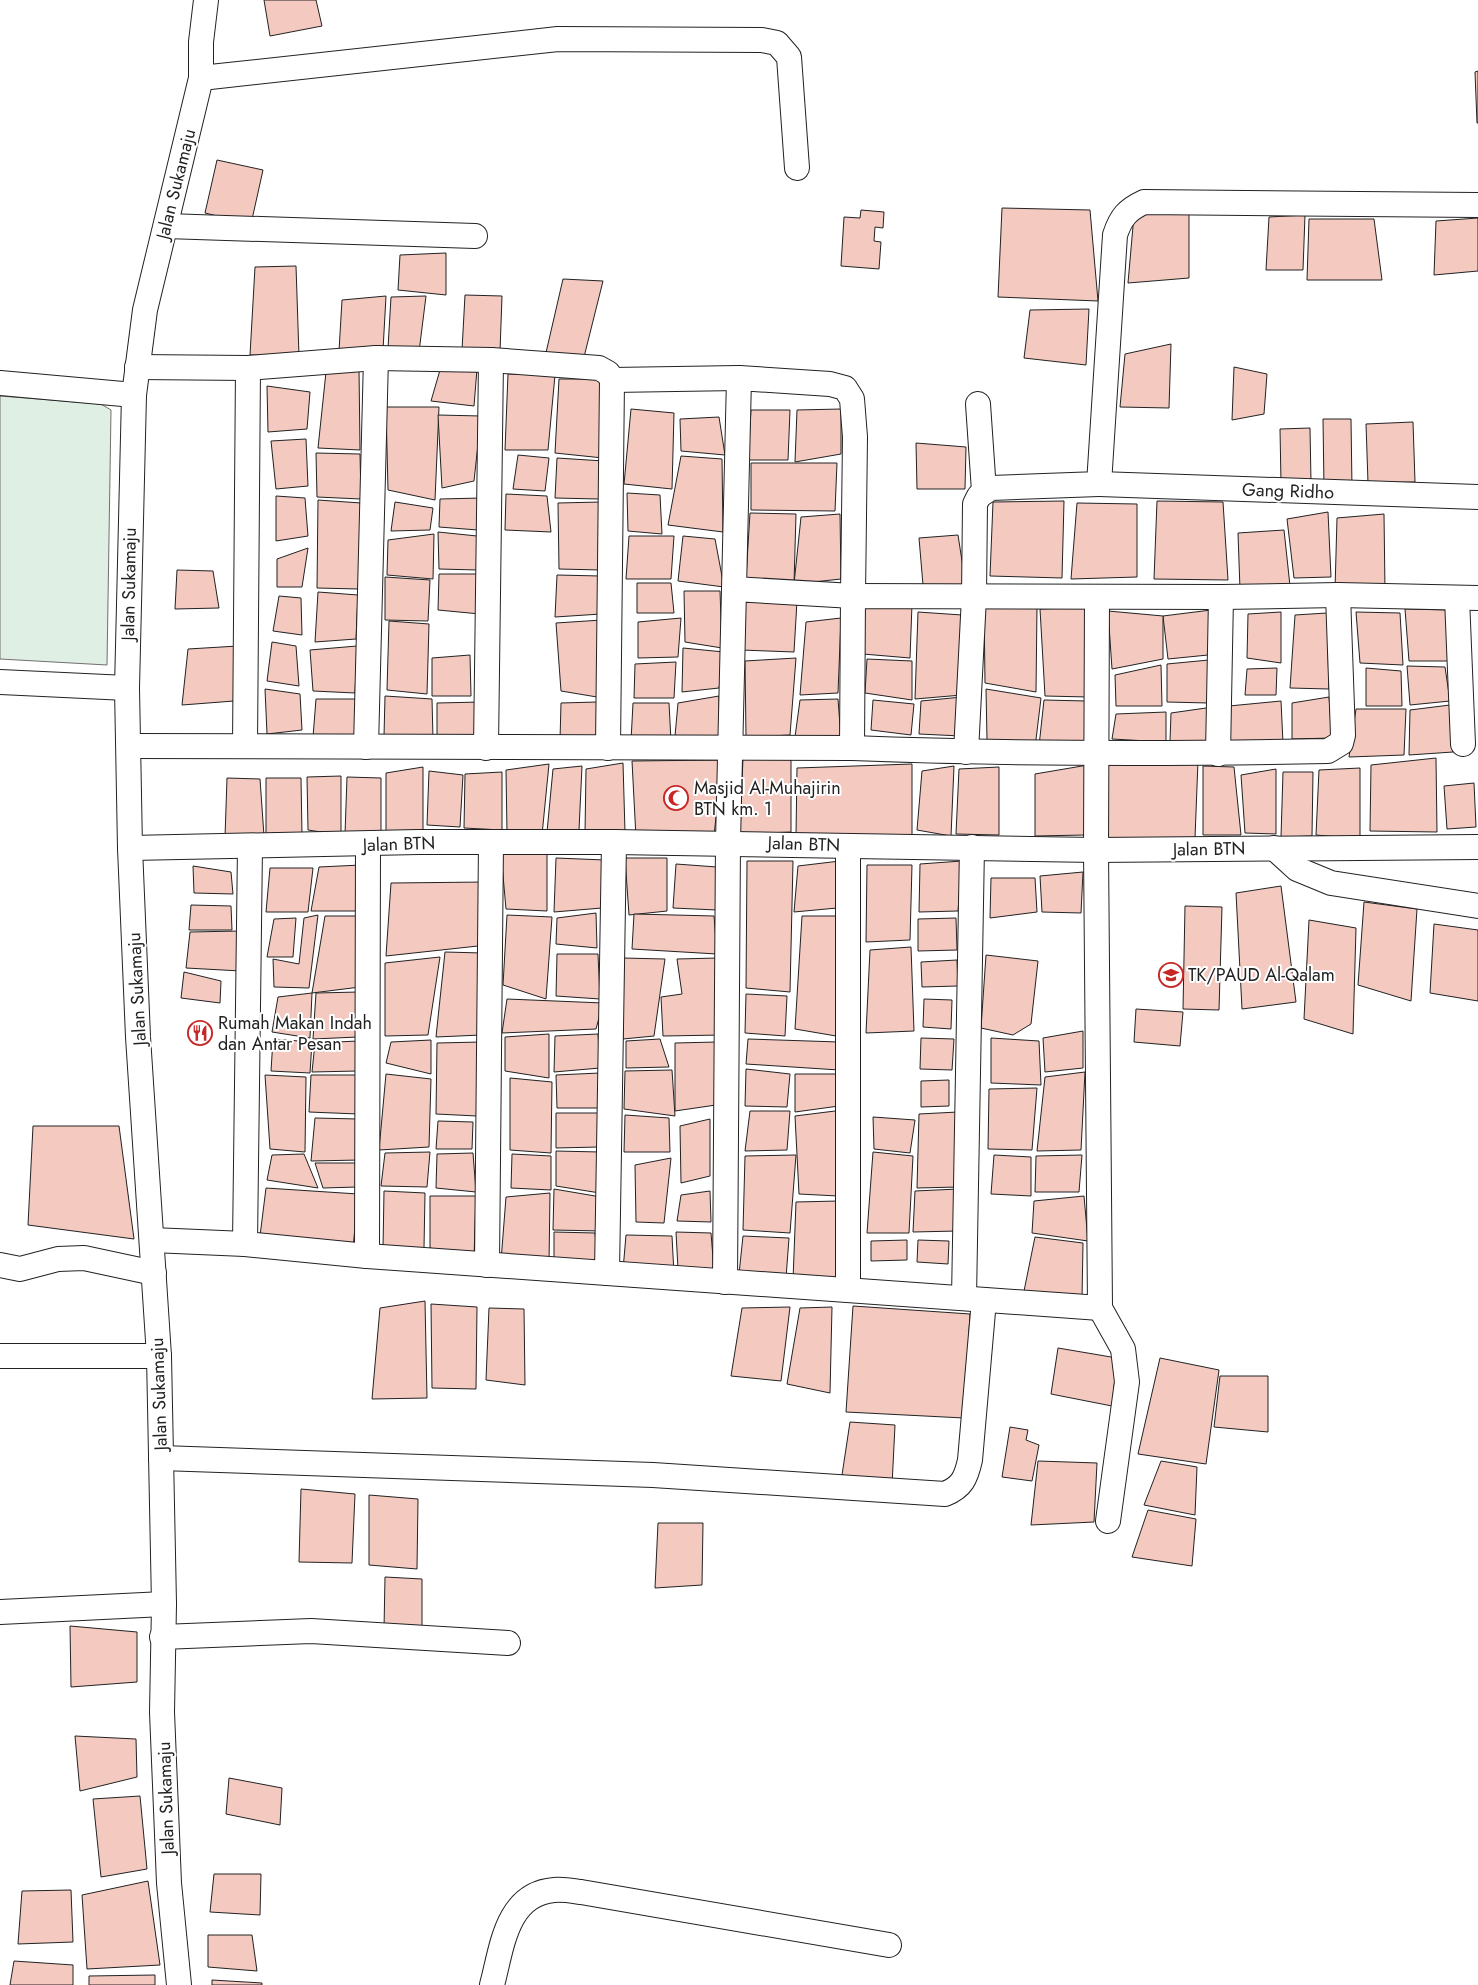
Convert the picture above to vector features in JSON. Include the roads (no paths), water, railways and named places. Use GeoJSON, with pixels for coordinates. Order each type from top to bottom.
{"type":"FeatureCollection","features":[{"type":"Feature","properties":{"kind":"street","name":"Jalan Sukamaju"},"geometry":{"type":"LineString","coordinates":[[179,1985],[169,1882],[162,1637],[164,1604],[159,1356],[138,1037],[130,848],[127,688],[134,395],[137,367],[145,310],[201,78],[201,42],[206,0]]}},
{"type":"Feature","properties":{"kind":"street"},"geometry":{"type":"LineString","coordinates":[[201,78],[558,39],[762,40],[777,43],[789,57],[798,168]]}},
{"type":"Feature","properties":{"kind":"street"},"geometry":{"type":"LineString","coordinates":[[1099,484],[1115,234],[1121,218],[1130,208],[1144,202],[1478,205]]}},
{"type":"Feature","properties":{"kind":"street"},"geometry":{"type":"LineString","coordinates":[[166,226],[475,236]]}},
{"type":"Feature","properties":{"kind":"street"},"geometry":{"type":"LineString","coordinates":[[137,367],[248,368],[376,358],[492,360],[600,368],[608,373],[612,380],[608,748]]}},
{"type":"Feature","properties":{"kind":"street"},"geometry":{"type":"LineString","coordinates":[[366,747],[376,358]]}},
{"type":"Feature","properties":{"kind":"street"},"geometry":{"type":"LineString","coordinates":[[486,748],[492,360]]}},
{"type":"Feature","properties":{"kind":"street"},"geometry":{"type":"LineString","coordinates":[[245,746],[248,368]]}},
{"type":"Feature","properties":{"kind":"street"},"geometry":{"type":"LineString","coordinates":[[612,380],[739,378],[830,384],[844,388],[850,393],[855,437],[852,748]]}},
{"type":"Feature","properties":{"kind":"street"},"geometry":{"type":"LineString","coordinates":[[725,1282],[728,842],[739,378]]}},
{"type":"Feature","properties":{"kind":"street"},"geometry":{"type":"LineString","coordinates":[[0,383],[134,395]]}},
{"type":"Feature","properties":{"kind":"street"},"geometry":{"type":"LineString","coordinates":[[966,752],[974,597],[975,504],[984,491],[978,404]]}},
{"type":"Feature","properties":{"kind":"street","name":"Gang Ridho"},"geometry":{"type":"LineString","coordinates":[[984,491],[990,488],[1099,484],[1478,497]]}},
{"type":"Feature","properties":{"kind":"street"},"geometry":{"type":"LineString","coordinates":[[734,589],[853,596],[1220,597],[1338,595],[1468,598],[1463,744]]}},
{"type":"Feature","properties":{"kind":"street"},"geometry":{"type":"LineString","coordinates":[[129,746],[731,747],[852,748],[966,752],[1218,754],[1328,751],[1341,743],[1343,735],[1338,595]]}},
{"type":"Feature","properties":{"kind":"street"},"geometry":{"type":"LineString","coordinates":[[1097,597],[1098,752],[1096,850],[1100,1308],[1123,1349],[1127,1382],[1108,1521]]}},
{"type":"Feature","properties":{"kind":"street"},"geometry":{"type":"LineString","coordinates":[[1218,754],[1220,597]]}},
{"type":"Feature","properties":{"kind":"street"},"geometry":{"type":"LineString","coordinates":[[0,682],[127,688]]}},
{"type":"Feature","properties":{"kind":"street"},"geometry":{"type":"LineString","coordinates":[[487,1265],[491,842]]}},
{"type":"Feature","properties":{"kind":"street","name":"Jalan BTN"},"geometry":{"type":"LineString","coordinates":[[130,848],[491,842],[728,842],[1096,850],[1478,847]]}},
{"type":"Feature","properties":{"kind":"street"},"geometry":{"type":"LineString","coordinates":[[607,1273],[614,842]]}},
{"type":"Feature","properties":{"kind":"street"},"geometry":{"type":"LineString","coordinates":[[368,845],[368,1256]]}},
{"type":"Feature","properties":{"kind":"street"},"geometry":{"type":"LineString","coordinates":[[245,1244],[250,846]]}},
{"type":"Feature","properties":{"kind":"street"},"geometry":{"type":"LineString","coordinates":[[848,846],[848,1290]]}},
{"type":"Feature","properties":{"kind":"street"},"geometry":{"type":"LineString","coordinates":[[161,1458],[652,1475],[945,1494],[962,1484],[967,1476],[970,1460],[974,1299],[972,847]]}},
{"type":"Feature","properties":{"kind":"street"},"geometry":{"type":"LineString","coordinates":[[1274,848],[1298,869],[1331,883],[1478,906]]}},
{"type":"Feature","properties":{"kind":"street"},"geometry":{"type":"LineString","coordinates":[[152,1240],[245,1244],[487,1265],[1100,1308]]}},
{"type":"Feature","properties":{"kind":"street"},"geometry":{"type":"LineString","coordinates":[[0,1265],[20,1269],[58,1259],[84,1258],[154,1273]]}},
{"type":"Feature","properties":{"kind":"street"},"geometry":{"type":"LineString","coordinates":[[0,1356],[159,1356]]}},
{"type":"Feature","properties":{"kind":"street"},"geometry":{"type":"LineString","coordinates":[[0,1612],[164,1604]]}},
{"type":"Feature","properties":{"kind":"street"},"geometry":{"type":"LineString","coordinates":[[162,1637],[311,1631],[508,1643]]}},
{"type":"Feature","properties":{"kind":"street"},"geometry":{"type":"LineString","coordinates":[[492,1985],[508,1923],[518,1907],[526,1900],[554,1890],[581,1892],[889,1945]]}},
{"type":"Feature","properties":{"kind":"place","name":"Masjid Al-Muhajirin BTN km. 1"},"geometry":{"type":"Point","coordinates":[676,798]}},
{"type":"Feature","properties":{"kind":"place","name":"TK/PAUD Al-Qalam"},"geometry":{"type":"Point","coordinates":[1171,975]}},
{"type":"Feature","properties":{"kind":"place","name":"Rumah Makan Indah dan Antar Pesan"},"geometry":{"type":"Point","coordinates":[200,1033]}}]}
